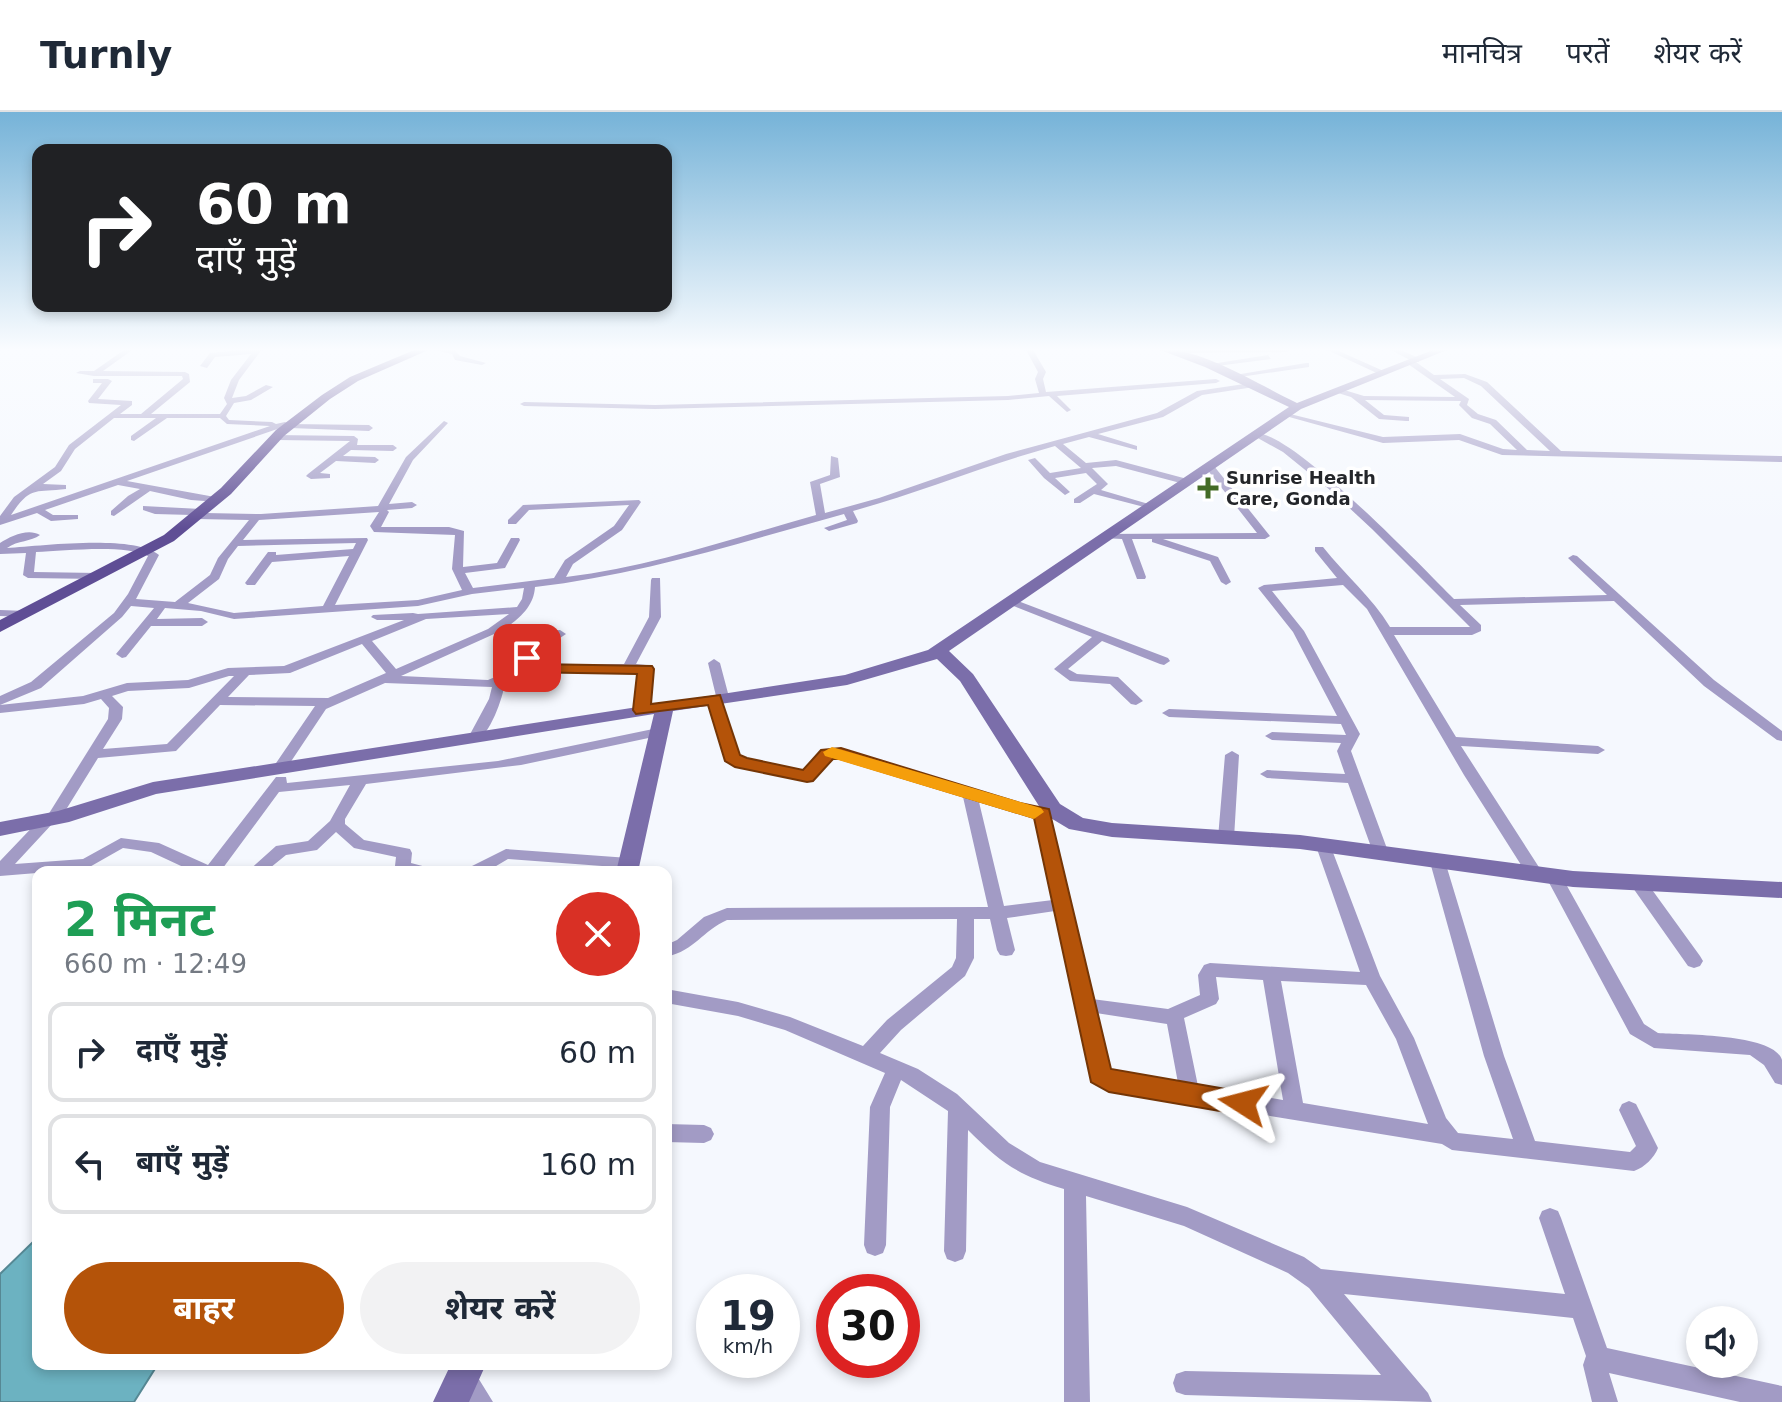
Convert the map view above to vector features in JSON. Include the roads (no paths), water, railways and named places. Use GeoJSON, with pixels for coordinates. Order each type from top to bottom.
{"type":"FeatureCollection","features":[{"type":"Feature","properties":{"kind":"main road"},"geometry":{"type":"LineString","coordinates":[[0,627],[148,549],[215,500],[286,428],[313,408]]}},
{"type":"Feature","properties":{"kind":"main road"},"geometry":{"type":"LineString","coordinates":[[1286,408],[1291,411]]}},
{"type":"Feature","properties":{"kind":"main road"},"geometry":{"type":"LineString","coordinates":[[0,829],[50,819],[153,788],[282,774],[642,710],[847,680],[908,664],[939,651],[1298,408]]}},
{"type":"Feature","properties":{"kind":"main road"},"geometry":{"type":"LineString","coordinates":[[939,651],[967,678],[1050,813],[1069,821],[1095,828],[1324,846],[1545,876],[1639,884],[1782,890]]}},
{"type":"Feature","properties":{"kind":"main road"},"geometry":{"type":"LineString","coordinates":[[628,866],[665,707]]}},
{"type":"Feature","properties":{"kind":"street"},"geometry":{"type":"LineString","coordinates":[[0,522],[17,499],[58,469],[72,447],[121,408]]}},
{"type":"Feature","properties":{"kind":"street"},"geometry":{"type":"LineString","coordinates":[[143,416],[152,408]]}},
{"type":"Feature","properties":{"kind":"street"},"geometry":{"type":"LineString","coordinates":[[222,416],[228,408]]}},
{"type":"Feature","properties":{"kind":"street"},"geometry":{"type":"LineString","coordinates":[[380,612],[472,591],[633,569],[847,510],[1009,456],[1160,415],[1172,408]]}},
{"type":"Feature","properties":{"kind":"street"},"geometry":{"type":"LineString","coordinates":[[1371,408],[1382,417],[1406,419]]}},
{"type":"Feature","properties":{"kind":"street"},"geometry":{"type":"LineString","coordinates":[[1466,408],[1475,416],[1493,422],[1525,453]]}},
{"type":"Feature","properties":{"kind":"street"},"geometry":{"type":"LineString","coordinates":[[1510,408],[1560,455]]}},
{"type":"Feature","properties":{"kind":"street"},"geometry":{"type":"LineString","coordinates":[[1291,411],[1383,440],[1460,437],[1497,451],[1780,460]]}},
{"type":"Feature","properties":{"kind":"street"},"geometry":{"type":"LineString","coordinates":[[112,416],[222,416]]}},
{"type":"Feature","properties":{"kind":"street"},"geometry":{"type":"LineString","coordinates":[[134,438],[165,416]]}},
{"type":"Feature","properties":{"kind":"street"},"geometry":{"type":"LineString","coordinates":[[222,416],[224,421],[237,424],[286,428],[369,428]]}},
{"type":"Feature","properties":{"kind":"street"},"geometry":{"type":"LineString","coordinates":[[444,423],[412,455],[375,526],[378,530],[449,530],[460,533],[460,549],[456,557],[458,571],[467,589],[472,591]]}},
{"type":"Feature","properties":{"kind":"street"},"geometry":{"type":"LineString","coordinates":[[0,522],[286,428],[355,440],[311,476],[327,476]]}},
{"type":"Feature","properties":{"kind":"street"},"geometry":{"type":"LineString","coordinates":[[1091,435],[1134,448]]}},
{"type":"Feature","properties":{"kind":"street"},"geometry":{"type":"LineString","coordinates":[[1259,435],[1275,443],[1328,483],[1372,522],[1476,630],[1387,631]]}},
{"type":"Feature","properties":{"kind":"street"},"geometry":{"type":"LineString","coordinates":[[1057,444],[1103,484],[1077,501]]}},
{"type":"Feature","properties":{"kind":"street"},"geometry":{"type":"LineString","coordinates":[[348,447],[393,448]]}},
{"type":"Feature","properties":{"kind":"street"},"geometry":{"type":"LineString","coordinates":[[333,458],[375,460]]}},
{"type":"Feature","properties":{"kind":"street"},"geometry":{"type":"LineString","coordinates":[[821,517],[815,482],[835,477],[834,458]]}},
{"type":"Feature","properties":{"kind":"street"},"geometry":{"type":"LineString","coordinates":[[1032,460],[1065,492]]}},
{"type":"Feature","properties":{"kind":"street"},"geometry":{"type":"LineString","coordinates":[[1047,476],[1116,463],[1188,482]]}},
{"type":"Feature","properties":{"kind":"street"},"geometry":{"type":"LineString","coordinates":[[1107,536],[1265,536],[1211,468]]}},
{"type":"Feature","properties":{"kind":"street"},"geometry":{"type":"LineString","coordinates":[[119,482],[188,498],[215,500]]}},
{"type":"Feature","properties":{"kind":"street"},"geometry":{"type":"LineString","coordinates":[[34,487],[63,487]]}},
{"type":"Feature","properties":{"kind":"street"},"geometry":{"type":"LineString","coordinates":[[114,513],[131,498],[150,488]]}},
{"type":"Feature","properties":{"kind":"street"},"geometry":{"type":"LineString","coordinates":[[1095,491],[1149,507]]}},
{"type":"Feature","properties":{"kind":"street"},"geometry":{"type":"LineString","coordinates":[[512,522],[526,507],[636,502],[618,528],[569,562],[558,581]]}},
{"type":"Feature","properties":{"kind":"street"},"geometry":{"type":"LineString","coordinates":[[146,508],[256,517],[412,505]]}},
{"type":"Feature","properties":{"kind":"street"},"geometry":{"type":"LineString","coordinates":[[39,510],[51,518],[75,517]]}},
{"type":"Feature","properties":{"kind":"street"},"geometry":{"type":"LineString","coordinates":[[829,528],[853,521],[847,510]]}},
{"type":"Feature","properties":{"kind":"street"},"geometry":{"type":"LineString","coordinates":[[179,605],[215,577],[223,558],[256,517]]}},
{"type":"Feature","properties":{"kind":"street"},"geometry":{"type":"LineString","coordinates":[[0,550],[14,538],[35,535]]}},
{"type":"Feature","properties":{"kind":"street"},"geometry":{"type":"LineString","coordinates":[[1126,536],[1141,577]]}},
{"type":"Feature","properties":{"kind":"street"},"geometry":{"type":"LineString","coordinates":[[1151,537],[1166,546],[1214,559],[1226,582]]}},
{"type":"Feature","properties":{"kind":"street"},"geometry":{"type":"LineString","coordinates":[[234,543],[360,539],[363,542],[328,607]]}},
{"type":"Feature","properties":{"kind":"street"},"geometry":{"type":"LineString","coordinates":[[458,571],[501,566],[515,540]]}},
{"type":"Feature","properties":{"kind":"street"},"geometry":{"type":"LineString","coordinates":[[251,583],[282,541]]}},
{"type":"Feature","properties":{"kind":"street"},"geometry":{"type":"LineString","coordinates":[[0,550],[116,546],[148,549],[154,555],[129,602],[36,685],[0,701]]}},
{"type":"Feature","properties":{"kind":"street"},"geometry":{"type":"LineString","coordinates":[[1319,549],[1346,581],[1366,598],[1451,741],[1545,876],[1637,1029],[1654,1040],[1754,1048],[1771,1059],[1782,1077]]}},
{"type":"Feature","properties":{"kind":"street"},"geometry":{"type":"LineString","coordinates":[[31,551],[28,575],[98,576]]}},
{"type":"Feature","properties":{"kind":"street"},"geometry":{"type":"LineString","coordinates":[[268,559],[358,552]]}},
{"type":"Feature","properties":{"kind":"street"},"geometry":{"type":"LineString","coordinates":[[1573,558],[1709,683],[1782,737]]}},
{"type":"Feature","properties":{"kind":"street"},"geometry":{"type":"LineString","coordinates":[[628,668],[653,624],[656,580]]}},
{"type":"Feature","properties":{"kind":"street"},"geometry":{"type":"LineString","coordinates":[[1346,581],[1264,588],[1298,631],[1353,734],[1344,751],[1381,854]]}},
{"type":"Feature","properties":{"kind":"street"},"geometry":{"type":"LineString","coordinates":[[213,866],[282,774],[315,713],[328,702],[477,640],[504,624],[527,601],[529,584]]}},
{"type":"Feature","properties":{"kind":"street"},"geometry":{"type":"LineString","coordinates":[[1450,602],[1618,598]]}},
{"type":"Feature","properties":{"kind":"street"},"geometry":{"type":"LineString","coordinates":[[1010,601],[1164,661]]}},
{"type":"Feature","properties":{"kind":"street"},"geometry":{"type":"LineString","coordinates":[[129,602],[179,605],[234,616],[328,607],[424,616],[519,610]]}},
{"type":"Feature","properties":{"kind":"street"},"geometry":{"type":"LineString","coordinates":[[122,654],[163,604]]}},
{"type":"Feature","properties":{"kind":"street"},"geometry":{"type":"LineString","coordinates":[[366,639],[380,612]]}},
{"type":"Feature","properties":{"kind":"street"},"geometry":{"type":"LineString","coordinates":[[0,613],[26,614]]}},
{"type":"Feature","properties":{"kind":"street"},"geometry":{"type":"LineString","coordinates":[[0,709],[84,700],[127,687],[189,684],[228,672],[299,667],[424,616]]}},
{"type":"Feature","properties":{"kind":"street"},"geometry":{"type":"LineString","coordinates":[[148,623],[202,622]]}},
{"type":"Feature","properties":{"kind":"street"},"geometry":{"type":"LineString","coordinates":[[504,624],[526,654],[524,669]]}},
{"type":"Feature","properties":{"kind":"street"},"geometry":{"type":"LineString","coordinates":[[513,637],[560,634]]}},
{"type":"Feature","properties":{"kind":"street"},"geometry":{"type":"LineString","coordinates":[[1101,636],[1060,667],[1061,672],[1074,678],[1114,680],[1136,701]]}},
{"type":"Feature","properties":{"kind":"street"},"geometry":{"type":"LineString","coordinates":[[366,639],[393,673]]}},
{"type":"Feature","properties":{"kind":"street"},"geometry":{"type":"LineString","coordinates":[[714,663],[731,758],[736,761],[807,777],[827,754],[841,753],[970,794],[1050,813],[1064,904],[1100,1075],[1104,1079],[1447,1136],[1461,1143],[1634,1162],[1648,1148],[1629,1110]]}},
{"type":"Feature","properties":{"kind":"street"},"geometry":{"type":"LineString","coordinates":[[378,679],[490,684],[524,669],[628,668],[648,671],[642,710]]}},
{"type":"Feature","properties":{"kind":"street"},"geometry":{"type":"LineString","coordinates":[[94,754],[168,750],[246,671]]}},
{"type":"Feature","properties":{"kind":"street"},"geometry":{"type":"LineString","coordinates":[[475,738],[496,699],[499,682]]}},
{"type":"Feature","properties":{"kind":"street"},"geometry":{"type":"LineString","coordinates":[[0,871],[50,819],[94,754],[117,713],[116,707],[103,694]]}},
{"type":"Feature","properties":{"kind":"street"},"geometry":{"type":"LineString","coordinates":[[218,701],[328,702]]}},
{"type":"Feature","properties":{"kind":"street"},"geometry":{"type":"LineString","coordinates":[[1169,713],[1345,720]]}},
{"type":"Feature","properties":{"kind":"street"},"geometry":{"type":"LineString","coordinates":[[282,774],[320,787],[481,768],[658,732]]}},
{"type":"Feature","properties":{"kind":"street"},"geometry":{"type":"LineString","coordinates":[[1272,736],[1351,739]]}},
{"type":"Feature","properties":{"kind":"street"},"geometry":{"type":"LineString","coordinates":[[1451,741],[1598,750]]}},
{"type":"Feature","properties":{"kind":"street"},"geometry":{"type":"LineString","coordinates":[[1226,838],[1232,755]]}},
{"type":"Feature","properties":{"kind":"street"},"geometry":{"type":"LineString","coordinates":[[1267,774],[1354,779]]}},
{"type":"Feature","properties":{"kind":"street"},"geometry":{"type":"LineString","coordinates":[[262,866],[282,850],[312,846],[337,823],[361,780]]}},
{"type":"Feature","properties":{"kind":"street"},"geometry":{"type":"LineString","coordinates":[[970,794],[1006,950]]}},
{"type":"Feature","properties":{"kind":"street"},"geometry":{"type":"LineString","coordinates":[[337,823],[359,844],[404,853],[403,866]]}},
{"type":"Feature","properties":{"kind":"street"},"geometry":{"type":"LineString","coordinates":[[61,866],[86,864],[121,843],[154,847],[196,866]]}},
{"type":"Feature","properties":{"kind":"street"},"geometry":{"type":"LineString","coordinates":[[1324,846],[1371,977],[1405,1038],[1438,1123],[1447,1136]]}},
{"type":"Feature","properties":{"kind":"street"},"geometry":{"type":"LineString","coordinates":[[485,866],[506,854],[611,866]]}},
{"type":"Feature","properties":{"kind":"street"},"geometry":{"type":"LineString","coordinates":[[1438,862],[1494,1056],[1528,1151]]}},
{"type":"Feature","properties":{"kind":"street"},"geometry":{"type":"LineString","coordinates":[[0,871],[32,868]]}},
{"type":"Feature","properties":{"kind":"street"},"geometry":{"type":"LineString","coordinates":[[1639,884],[1694,961]]}},
{"type":"Feature","properties":{"kind":"street"},"geometry":{"type":"LineString","coordinates":[[672,949],[687,945],[716,917],[998,913],[1064,904]]}},
{"type":"Feature","properties":{"kind":"street"},"geometry":{"type":"LineString","coordinates":[[874,1047],[959,971],[965,958],[966,913]]}},
{"type":"Feature","properties":{"kind":"street"},"geometry":{"type":"LineString","coordinates":[[1085,1005],[1170,1016],[1210,999],[1207,975],[1210,970],[1371,977]]}},
{"type":"Feature","properties":{"kind":"street"},"geometry":{"type":"LineString","coordinates":[[1271,973],[1295,1112]]}},
{"type":"Feature","properties":{"kind":"street"},"geometry":{"type":"LineString","coordinates":[[672,997],[738,1009],[874,1047],[896,1069],[924,1083],[958,1108],[1002,1150],[1034,1170],[1187,1217],[1296,1265],[1317,1280],[1412,1395]]}},
{"type":"Feature","properties":{"kind":"street"},"geometry":{"type":"LineString","coordinates":[[1170,1016],[1178,1025],[1190,1095]]}},
{"type":"Feature","properties":{"kind":"street"},"geometry":{"type":"LineString","coordinates":[[875,1245],[880,1107],[896,1069]]}},
{"type":"Feature","properties":{"kind":"street"},"geometry":{"type":"LineString","coordinates":[[955,1251],[958,1108]]}},
{"type":"Feature","properties":{"kind":"street"},"geometry":{"type":"LineString","coordinates":[[672,1133],[704,1134]]}},
{"type":"Feature","properties":{"kind":"street"},"geometry":{"type":"LineString","coordinates":[[1075,1182],[1077,1402]]}},
{"type":"Feature","properties":{"kind":"street"},"geometry":{"type":"LineString","coordinates":[[1550,1218],[1599,1359]]}},
{"type":"Feature","properties":{"kind":"street"},"geometry":{"type":"LineString","coordinates":[[1317,1280],[1581,1307]]}},
{"type":"Feature","properties":{"kind":"street"},"geometry":{"type":"LineString","coordinates":[[1599,1359],[1782,1399]]}},
{"type":"Feature","properties":{"kind":"street"},"geometry":{"type":"LineString","coordinates":[[1599,1359],[1595,1365],[1605,1402]]}},
{"type":"Feature","properties":{"kind":"street"},"geometry":{"type":"LineString","coordinates":[[1185,1383],[1412,1395]]}},
{"type":"Feature","properties":{"kind":"water"},"geometry":{"type":"Polygon","coordinates":[[[32,1243],[32,1370],[154,1370],[134,1402],[0,1402],[0,1274],[32,1243]]]}},
{"type":"Feature","properties":{"kind":"place","name":"Sunrise Health Care, Gonda"},"geometry":{"type":"Point","coordinates":[1208,488]}}]}
